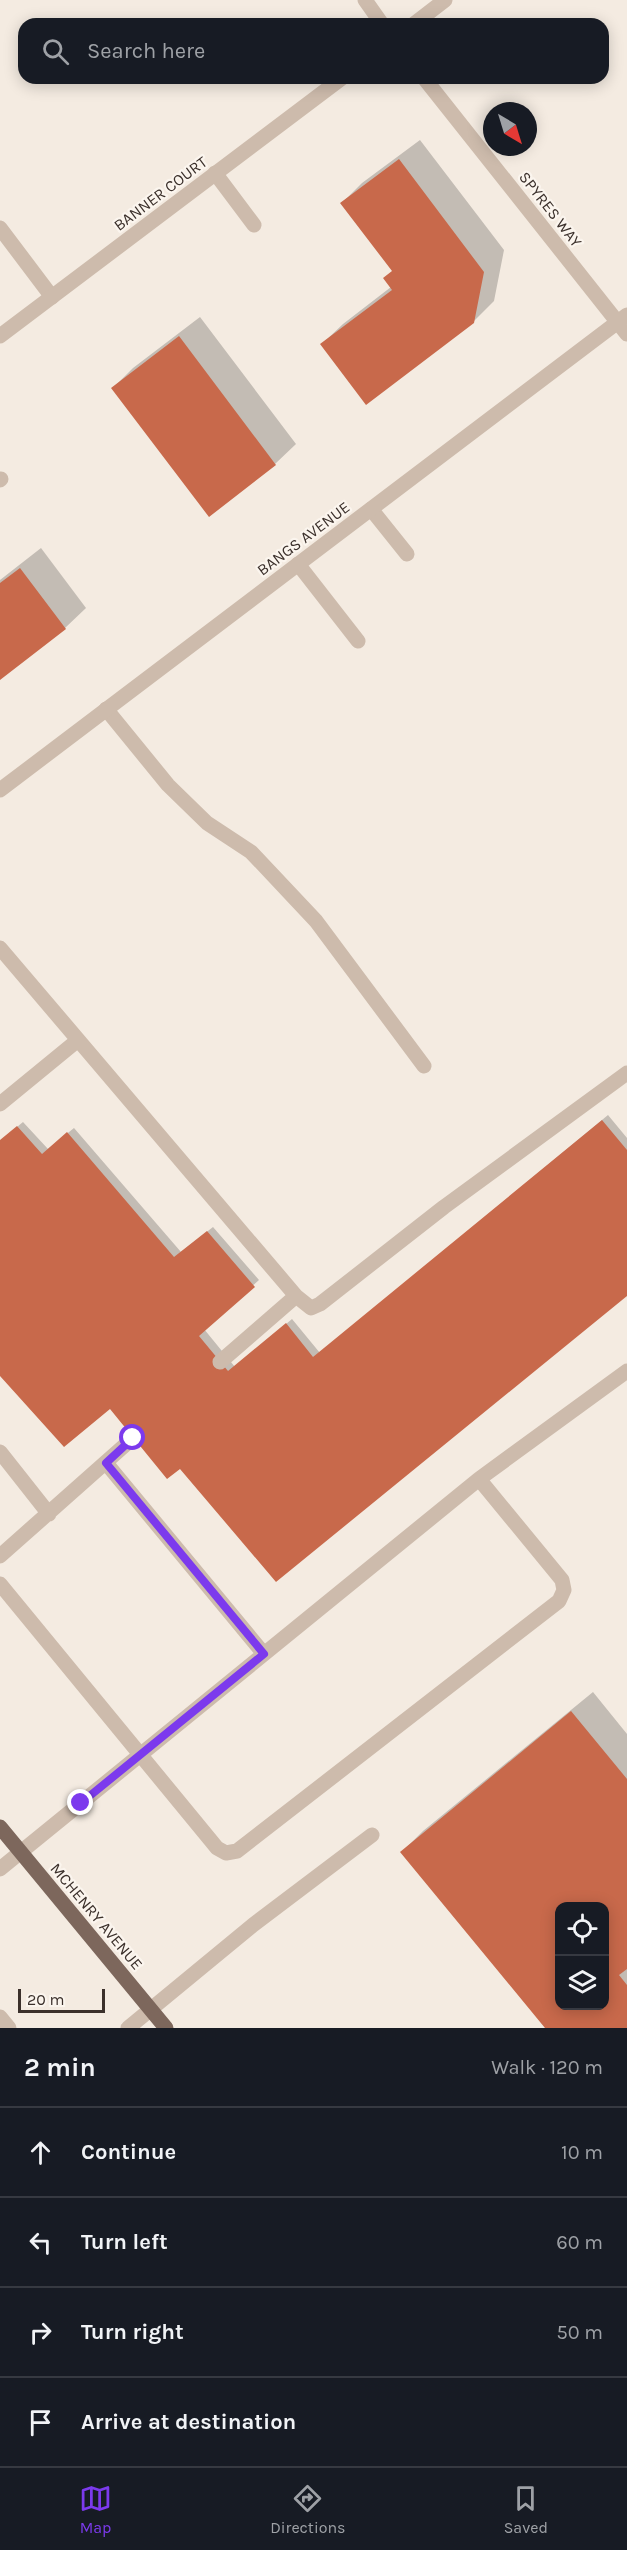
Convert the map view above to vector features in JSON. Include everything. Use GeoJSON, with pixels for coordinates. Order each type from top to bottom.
{"type":"FeatureCollection","features":[{"type":"Feature","properties":{"kind":"main road","name":"MCHENRY AVENUE"},"geometry":{"type":"LineString","coordinates":[[0,1827],[166,2028]]}},
{"type":"Feature","properties":{"kind":"street"},"geometry":{"type":"LineString","coordinates":[[364,0],[378,18]]}},
{"type":"Feature","properties":{"kind":"street"},"geometry":{"type":"LineString","coordinates":[[422,18],[445,0]]}},
{"type":"Feature","properties":{"kind":"street","name":"BANNER COURT"},"geometry":{"type":"LineString","coordinates":[[0,336],[334,84]]}},
{"type":"Feature","properties":{"kind":"street","name":"SPYRES WAY"},"geometry":{"type":"LineString","coordinates":[[429,84],[624,324]]}},
{"type":"Feature","properties":{"kind":"street"},"geometry":{"type":"LineString","coordinates":[[215,174],[254,225]]}},
{"type":"Feature","properties":{"kind":"street"},"geometry":{"type":"LineString","coordinates":[[0,228],[52,297]]}},
{"type":"Feature","properties":{"kind":"street","name":"BANGS AVENUE"},"geometry":{"type":"LineString","coordinates":[[0,790],[371,509],[624,324]]}},
{"type":"Feature","properties":{"kind":"street"},"geometry":{"type":"LineString","coordinates":[[371,509],[406,554]]}},
{"type":"Feature","properties":{"kind":"street"},"geometry":{"type":"LineString","coordinates":[[298,564],[358,641]]}},
{"type":"Feature","properties":{"kind":"street"},"geometry":{"type":"LineString","coordinates":[[106,709],[168,785],[207,823],[252,852],[316,921],[424,1066]]}},
{"type":"Feature","properties":{"kind":"street"},"geometry":{"type":"LineString","coordinates":[[0,948],[296,1296],[311,1308],[320,1304],[444,1207],[627,1073]]}},
{"type":"Feature","properties":{"kind":"street"},"geometry":{"type":"LineString","coordinates":[[0,1104],[78,1040]]}},
{"type":"Feature","properties":{"kind":"street"},"geometry":{"type":"LineString","coordinates":[[220,1362],[296,1296]]}},
{"type":"Feature","properties":{"kind":"street"},"geometry":{"type":"LineString","coordinates":[[0,1869],[479,1479],[627,1371]]}},
{"type":"Feature","properties":{"kind":"street"},"geometry":{"type":"LineString","coordinates":[[0,1556],[133,1438]]}},
{"type":"Feature","properties":{"kind":"street"},"geometry":{"type":"LineString","coordinates":[[0,1452],[49,1514]]}},
{"type":"Feature","properties":{"kind":"street"},"geometry":{"type":"LineString","coordinates":[[106,1463],[264,1654]]}},
{"type":"Feature","properties":{"kind":"street"},"geometry":{"type":"LineString","coordinates":[[0,1584],[217,1848],[226,1853],[237,1851],[559,1601],[564,1590],[562,1580],[479,1479]]}},
{"type":"Feature","properties":{"kind":"street"},"geometry":{"type":"LineString","coordinates":[[128,2028],[253,1924],[372,1835]]}},
{"type":"Feature","properties":{"kind":"street"},"geometry":{"type":"LineString","coordinates":[[0,2017],[9,2028]]}},
{"type":"Feature","properties":{"kind":"building"},"geometry":{"type":"Polygon","coordinates":[[[399,159],[484,272],[474,323],[366,405],[320,344],[392,290],[383,278],[392,271],[340,203],[399,159]]]}},
{"type":"Feature","properties":{"kind":"building"},"geometry":{"type":"Polygon","coordinates":[[[179,336],[276,465],[209,517],[111,388],[179,336]]]}},
{"type":"Feature","properties":{"kind":"building"},"geometry":{"type":"Polygon","coordinates":[[[20,568],[66,629],[0,680],[0,583],[20,568]]]}},
{"type":"Feature","properties":{"kind":"building"},"geometry":{"type":"Polygon","coordinates":[[[602,1120],[627,1150],[627,1296],[276,1582],[180,1469],[167,1479],[110,1409],[64,1447],[0,1376],[0,1140],[17,1126],[42,1154],[67,1132],[174,1257],[207,1231],[255,1287],[199,1336],[228,1371],[286,1323],[313,1357],[602,1120]]]}},
{"type":"Feature","properties":{"kind":"building"},"geometry":{"type":"Polygon","coordinates":[[[571,1711],[627,1779],[627,1969],[619,1975],[627,1985],[627,2028],[545,2028],[400,1852],[571,1711]]]}},
{"type":"Feature","properties":{"kind":"route"},"geometry":{"type":"LineString","coordinates":[[81,1803],[264,1654],[106,1463],[133,1438]]}}]}
